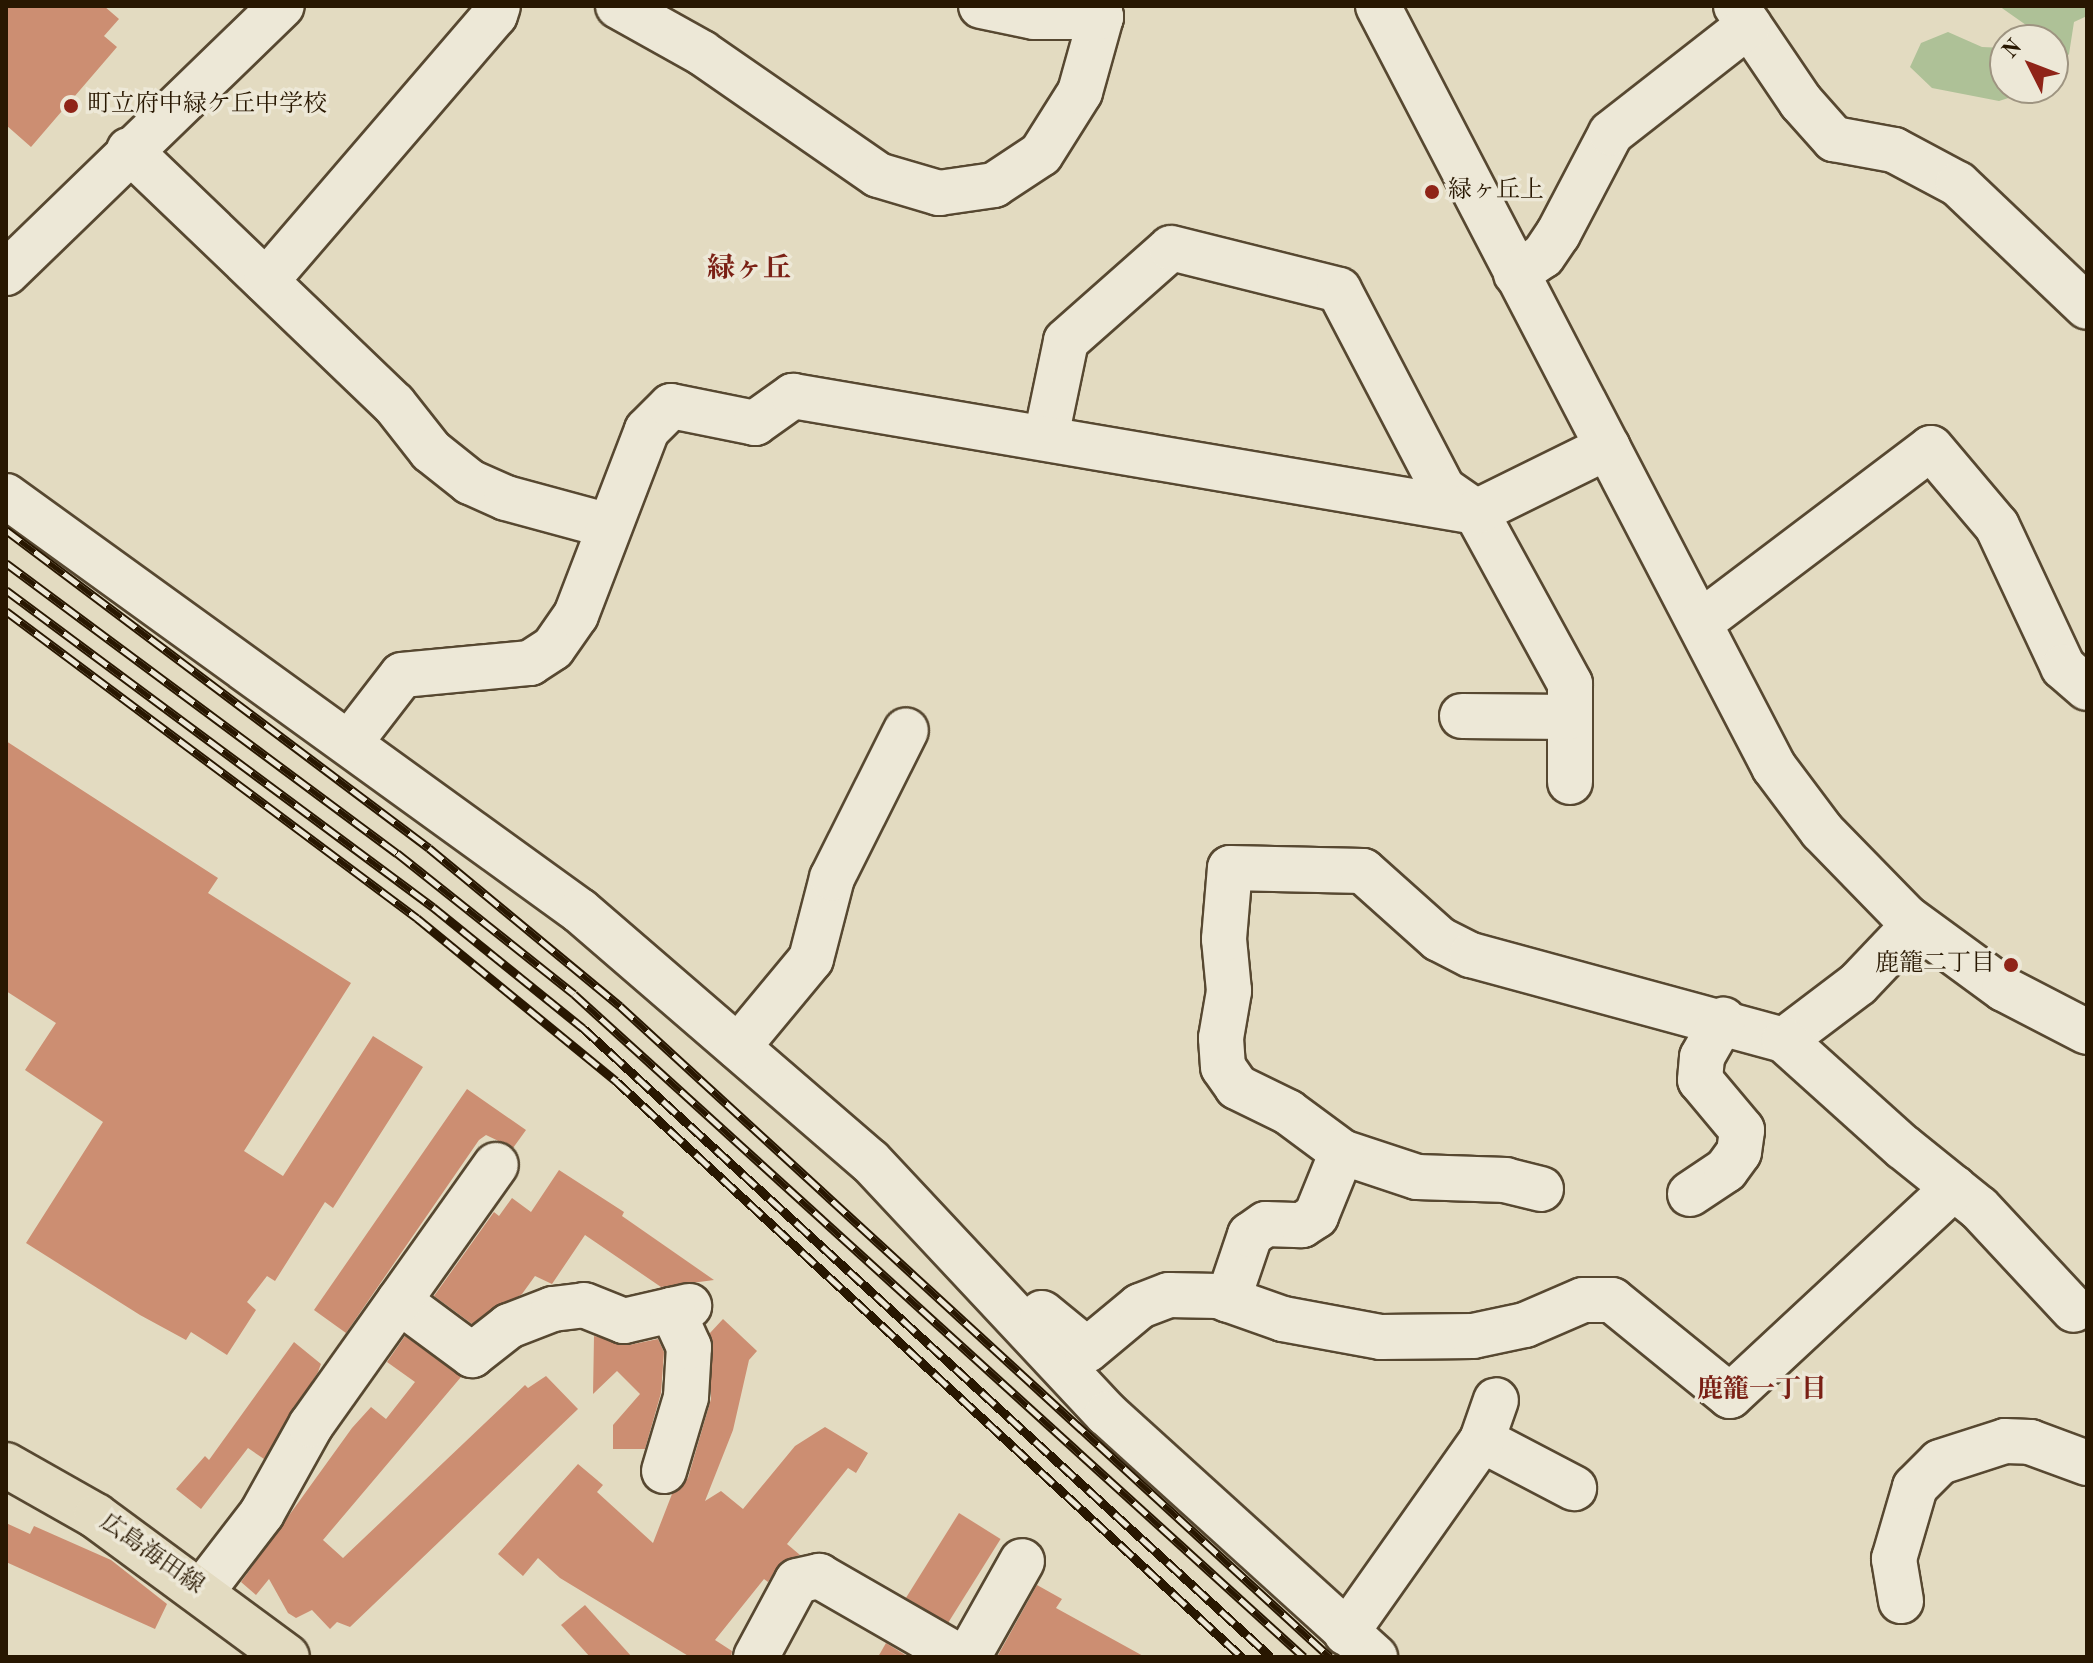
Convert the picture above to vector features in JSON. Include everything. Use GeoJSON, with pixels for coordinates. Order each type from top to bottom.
{"type":"FeatureCollection","features":[{"type":"Feature","properties":{"kind":"main road","name":"広島海田線"},"geometry":{"type":"LineString","coordinates":[[6,1465],[96,1516],[203,1590],[287,1657]]}},
{"type":"Feature","properties":{"kind":"street"},"geometry":{"type":"LineString","coordinates":[[6,273],[129,150],[282,6]]}},
{"type":"Feature","properties":{"kind":"street"},"geometry":{"type":"LineString","coordinates":[[467,6],[474,6]]}},
{"type":"Feature","properties":{"kind":"street"},"geometry":{"type":"LineString","coordinates":[[266,281],[498,6]]}},
{"type":"Feature","properties":{"kind":"street"},"geometry":{"type":"LineString","coordinates":[[618,6],[702,53],[878,175],[939,193],[994,185],[1041,154],[1080,92],[1100,12],[1034,17],[981,6]]}},
{"type":"Feature","properties":{"kind":"street"},"geometry":{"type":"LineString","coordinates":[[1378,6],[1701,622],[1733,696],[1789,789],[1849,862],[1914,925],[2004,989],[2087,1032]]}},
{"type":"Feature","properties":{"kind":"street"},"geometry":{"type":"LineString","coordinates":[[1516,274],[1543,256],[1558,234],[1611,133],[1742,15],[1801,102],[1834,139],[1894,150],[1958,184],[2024,241],[2087,307]]}},
{"type":"Feature","properties":{"kind":"street"},"geometry":{"type":"LineString","coordinates":[[129,150],[394,404],[431,451],[470,482],[506,498],[609,526]]}},
{"type":"Feature","properties":{"kind":"street"},"geometry":{"type":"LineString","coordinates":[[1046,437],[1066,341],[1171,248],[1339,290],[1443,489],[1476,512],[1570,684],[1570,782]]}},
{"type":"Feature","properties":{"kind":"street"},"geometry":{"type":"LineString","coordinates":[[351,741],[402,675],[530,663],[553,648],[576,615],[647,430],[671,406],[755,423],[793,396],[1476,512],[1608,447]]}},
{"type":"Feature","properties":{"kind":"street"},"geometry":{"type":"LineString","coordinates":[[1701,622],[1931,448],[1997,526],[2063,667],[2087,688]]}},
{"type":"Feature","properties":{"kind":"street"},"geometry":{"type":"LineString","coordinates":[[6,496],[351,741],[580,911],[870,1161],[1107,1414],[1360,1645],[1482,1440],[1496,1400]]}},
{"type":"Feature","properties":{"kind":"street"},"geometry":{"type":"LineString","coordinates":[[1462,716],[1570,717]]}},
{"type":"Feature","properties":{"kind":"street"},"geometry":{"type":"LineString","coordinates":[[738,1047],[811,959],[832,878],[906,730]]}},
{"type":"Feature","properties":{"kind":"street"},"geometry":{"type":"LineString","coordinates":[[1541,1189],[1506,1180],[1417,1177],[1342,1152],[1288,1112],[1237,1087],[1223,1067],[1221,1038],[1229,991],[1224,939],[1230,868],[1363,871],[1439,939],[1471,955],[1723,1020],[1784,1040],[1979,1208],[2074,1310]]}},
{"type":"Feature","properties":{"kind":"street"},"geometry":{"type":"LineString","coordinates":[[1784,1040],[1858,984],[1914,925]]}},
{"type":"Feature","properties":{"kind":"street"},"geometry":{"type":"LineString","coordinates":[[1690,1194],[1726,1170],[1739,1152],[1742,1130],[1700,1080],[1702,1057],[1723,1020]]}},
{"type":"Feature","properties":{"kind":"street"},"geometry":{"type":"LineString","coordinates":[[1228,1300],[1250,1235],[1266,1224],[1302,1225],[1316,1216],[1342,1152]]}},
{"type":"Feature","properties":{"kind":"street"},"geometry":{"type":"LineString","coordinates":[[203,1590],[262,1513],[311,1425],[496,1165]]}},
{"type":"Feature","properties":{"kind":"street"},"geometry":{"type":"LineString","coordinates":[[995,1295],[1010,1281],[1061,1333],[1087,1350],[1140,1306],[1169,1295],[1228,1300],[1283,1319],[1381,1337],[1473,1336],[1525,1325],[1583,1300],[1612,1300],[1730,1396],[1954,1188]]}},
{"type":"Feature","properties":{"kind":"street"},"geometry":{"type":"LineString","coordinates":[[399,1301],[472,1355],[509,1326],[553,1309],[584,1305],[624,1321],[681,1308],[689,1347],[686,1397],[664,1471]]}},
{"type":"Feature","properties":{"kind":"street"},"geometry":{"type":"LineString","coordinates":[[1482,1440],[1574,1488]]}},
{"type":"Feature","properties":{"kind":"street"},"geometry":{"type":"LineString","coordinates":[[1901,1601],[1894,1559],[1915,1487],[1940,1462],[2005,1441],[2030,1442],[2087,1463]]}},
{"type":"Feature","properties":{"kind":"street"},"geometry":{"type":"LineString","coordinates":[[756,1657],[797,1581],[819,1576],[948,1653],[1022,1561]]}},
{"type":"Feature","properties":{"kind":"green space"},"geometry":{"type":"Polygon","coordinates":[[[1999,6],[2087,6],[2087,16],[2074,22],[2069,54],[2069,24],[2025,24],[1999,6]]]}},
{"type":"Feature","properties":{"kind":"green space"},"geometry":{"type":"Polygon","coordinates":[[[1948,32],[1989,47],[1989,99],[1932,88],[1910,67],[1921,43],[1948,32]]]}},
{"type":"Feature","properties":{"kind":"building"},"geometry":{"type":"Polygon","coordinates":[[[6,6],[104,6],[119,19],[104,36],[117,47],[31,147],[6,125],[6,6]]]}},
{"type":"Feature","properties":{"kind":"building"},"geometry":{"type":"Polygon","coordinates":[[[6,741],[218,878],[208,893],[351,983],[244,1151],[283,1176],[373,1036],[423,1067],[333,1208],[325,1202],[275,1281],[267,1276],[247,1302],[256,1310],[227,1355],[191,1332],[186,1340],[140,1315],[26,1243],[103,1122],[25,1070],[56,1023],[6,991],[6,741]]]}},
{"type":"Feature","properties":{"kind":"building"},"geometry":{"type":"Polygon","coordinates":[[[467,1089],[526,1130],[513,1148],[486,1135],[479,1140],[346,1333],[314,1310],[467,1089]]]}},
{"type":"Feature","properties":{"kind":"building"},"geometry":{"type":"Polygon","coordinates":[[[559,1170],[624,1212],[622,1216],[714,1280],[661,1287],[585,1235],[552,1284],[535,1276],[522,1294],[472,1324],[434,1296],[494,1212],[499,1216],[512,1198],[531,1212],[559,1170]]]}},
{"type":"Feature","properties":{"kind":"building"},"geometry":{"type":"Polygon","coordinates":[[[723,1319],[757,1351],[749,1360],[733,1430],[705,1501],[721,1491],[743,1509],[795,1446],[825,1427],[868,1453],[856,1473],[848,1468],[787,1544],[800,1555],[781,1562],[768,1582],[764,1579],[715,1640],[732,1651],[731,1657],[690,1657],[560,1578],[538,1558],[523,1576],[498,1554],[578,1464],[603,1485],[597,1492],[653,1543],[672,1494],[688,1478],[711,1399],[710,1333],[723,1319]]]}},
{"type":"Feature","properties":{"kind":"building"},"geometry":{"type":"Polygon","coordinates":[[[405,1336],[461,1377],[323,1540],[343,1558],[525,1385],[528,1388],[546,1376],[578,1409],[350,1627],[337,1622],[330,1629],[312,1610],[296,1618],[288,1613],[269,1579],[256,1595],[241,1582],[352,1428],[371,1407],[386,1419],[415,1382],[387,1362],[405,1336]]]}},
{"type":"Feature","properties":{"kind":"building"},"geometry":{"type":"Polygon","coordinates":[[[594,1336],[629,1345],[658,1339],[664,1352],[661,1393],[645,1449],[613,1449],[613,1425],[640,1394],[617,1371],[593,1394],[594,1336]]]}},
{"type":"Feature","properties":{"kind":"building"},"geometry":{"type":"Polygon","coordinates":[[[294,1342],[321,1364],[318,1372],[264,1459],[248,1448],[201,1509],[176,1489],[205,1456],[209,1460],[294,1342]]]}},
{"type":"Feature","properties":{"kind":"building"},"geometry":{"type":"Polygon","coordinates":[[[959,1513],[1001,1539],[948,1624],[906,1598],[959,1513]]]}},
{"type":"Feature","properties":{"kind":"building"},"geometry":{"type":"Polygon","coordinates":[[[6,1523],[30,1534],[34,1526],[111,1560],[167,1604],[155,1629],[6,1562],[6,1523]]]}},
{"type":"Feature","properties":{"kind":"building"},"geometry":{"type":"Polygon","coordinates":[[[1037,1585],[1062,1599],[1056,1608],[1145,1657],[997,1657],[1037,1585]]]}},
{"type":"Feature","properties":{"kind":"building"},"geometry":{"type":"Polygon","coordinates":[[[585,1605],[632,1657],[590,1657],[561,1625],[585,1605]]]}},
{"type":"Feature","properties":{"kind":"building"},"geometry":{"type":"Polygon","coordinates":[[[886,1643],[907,1656],[878,1657],[886,1643]]]}},
{"type":"Feature","properties":{"kind":"railway"},"geometry":{"type":"LineString","coordinates":[[6,530],[429,848],[620,1006],[1330,1657]]}},
{"type":"Feature","properties":{"kind":"railway"},"geometry":{"type":"LineString","coordinates":[[6,563],[397,853],[574,994],[1304,1657]]}},
{"type":"Feature","properties":{"kind":"railway"},"geometry":{"type":"LineString","coordinates":[[6,590],[433,907],[583,1028],[1271,1657]]}},
{"type":"Feature","properties":{"kind":"railway"},"geometry":{"type":"LineString","coordinates":[[6,611],[417,918],[616,1081],[1242,1657]]}},
{"type":"Feature","properties":{"kind":"place","name":"町立府中緑ケ丘中学校"},"geometry":{"type":"Point","coordinates":[71,106]}},
{"type":"Feature","properties":{"kind":"place","name":"緑ヶ丘上"},"geometry":{"type":"Point","coordinates":[1432,192]}},
{"type":"Feature","properties":{"kind":"place","name":"鹿籠二丁目"},"geometry":{"type":"Point","coordinates":[2011,965]}},
{"type":"Feature","properties":{"kind":"district","name":"緑ヶ丘"},"geometry":{"type":"Point","coordinates":[749,270]}},
{"type":"Feature","properties":{"kind":"district","name":"鹿籠一丁目"},"geometry":{"type":"Point","coordinates":[1762,1391]}}]}
